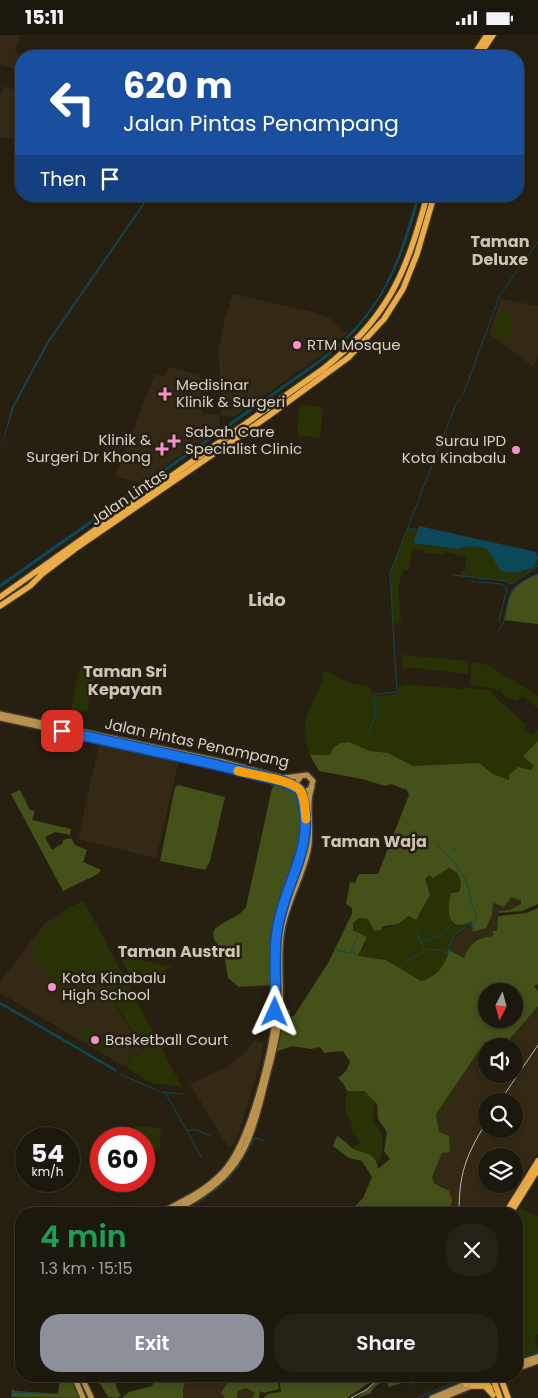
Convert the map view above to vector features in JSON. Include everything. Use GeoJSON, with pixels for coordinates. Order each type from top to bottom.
{"type":"FeatureCollection","features":[{"type":"Feature","properties":{"kind":"highway"},"geometry":{"type":"LineString","coordinates":[[477,50],[487,35]]}},
{"type":"Feature","properties":{"kind":"highway"},"geometry":{"type":"LineString","coordinates":[[483,50],[493,35]]}},
{"type":"Feature","properties":{"kind":"highway","name":"Jalan Lintas"},"geometry":{"type":"LineString","coordinates":[[0,597],[336,359],[368,328],[393,294],[412,251],[426,202]]}},
{"type":"Feature","properties":{"kind":"highway","name":"Jalan Lintas"},"geometry":{"type":"LineString","coordinates":[[0,602],[194,468],[349,357],[376,328],[403,289],[422,240],[432,202]]}},
{"type":"Feature","properties":{"kind":"highway"},"geometry":{"type":"LineString","coordinates":[[412,251],[416,249],[419,240],[422,240]]}},
{"type":"Feature","properties":{"kind":"highway"},"geometry":{"type":"LineString","coordinates":[[282,398],[284,401],[300,393]]}},
{"type":"Feature","properties":{"kind":"highway"},"geometry":{"type":"LineString","coordinates":[[180,469],[190,465],[194,468]]}},
{"type":"Feature","properties":{"kind":"highway","name":"Jalan Lintas"},"geometry":{"type":"LineString","coordinates":[[0,592],[66,550]]}},
{"type":"Feature","properties":{"kind":"highway","name":"Jalan Lintas"},"geometry":{"type":"LineString","coordinates":[[0,607],[30,586],[42,574]]}},
{"type":"Feature","properties":{"kind":"highway"},"geometry":{"type":"LineString","coordinates":[[509,1207],[538,1161]]}},
{"type":"Feature","properties":{"kind":"highway"},"geometry":{"type":"LineString","coordinates":[[514,1207],[538,1169]]}},
{"type":"Feature","properties":{"kind":"highway"},"geometry":{"type":"LineString","coordinates":[[489,1382],[493,1396]]}},
{"type":"Feature","properties":{"kind":"highway"},"geometry":{"type":"LineString","coordinates":[[490,1382],[500,1398]]}},
{"type":"Feature","properties":{"kind":"highway"},"geometry":{"type":"LineString","coordinates":[[500,1382],[507,1397]]}},
{"type":"Feature","properties":{"kind":"highway"},"geometry":{"type":"LineString","coordinates":[[505,1382],[507,1397]]}},
{"type":"Feature","properties":{"kind":"highway"},"geometry":{"type":"LineString","coordinates":[[472,1386],[485,1386],[493,1396]]}},
{"type":"Feature","properties":{"kind":"main road","name":"Jalan Pintas Penampang"},"geometry":{"type":"LineString","coordinates":[[0,714],[283,778],[301,776]]}},
{"type":"Feature","properties":{"kind":"main road","name":"Jalan Pintas Penampang"},"geometry":{"type":"LineString","coordinates":[[0,718],[213,762],[285,782],[299,789]]}},
{"type":"Feature","properties":{"kind":"main road"},"geometry":{"type":"LineString","coordinates":[[171,1207],[203,1189],[223,1173],[233,1160],[249,1127],[270,1045],[275,1012],[277,930],[305,842],[306,817],[297,782],[301,776],[310,776],[314,782],[309,797],[311,832],[308,850],[282,930],[280,1013],[277,1039],[256,1118],[243,1152],[230,1171],[217,1185],[181,1207]]}},
{"type":"Feature","properties":{"kind":"main road"},"geometry":{"type":"LineString","coordinates":[[299,789],[307,791],[312,787]]}},
{"type":"Feature","properties":{"kind":"main road"},"geometry":{"type":"LineString","coordinates":[[270,1045],[277,1039]]}},
{"type":"Feature","properties":{"kind":"main road"},"geometry":{"type":"LineString","coordinates":[[523,1362],[538,1357]]}},
{"type":"Feature","properties":{"kind":"main road"},"geometry":{"type":"LineString","coordinates":[[523,1366],[538,1361]]}},
{"type":"Feature","properties":{"kind":"main road"},"geometry":{"type":"LineString","coordinates":[[77,1382],[84,1398]]}},
{"type":"Feature","properties":{"kind":"main road"},"geometry":{"type":"LineString","coordinates":[[84,1382],[91,1397]]}},
{"type":"Feature","properties":{"kind":"main road"},"geometry":{"type":"LineString","coordinates":[[432,1398],[472,1382]]}},
{"type":"Feature","properties":{"kind":"main road"},"geometry":{"type":"LineString","coordinates":[[442,1398],[479,1382]]}},
{"type":"Feature","properties":{"kind":"shaded area"},"geometry":{"type":"Polygon","coordinates":[[[0,35],[20,35],[15,50],[15,69],[0,65],[0,35]]]}},
{"type":"Feature","properties":{"kind":"shaded area"},"geometry":{"type":"Polygon","coordinates":[[[4,86],[15,91],[15,137],[0,138],[0,96],[4,86]]]}},
{"type":"Feature","properties":{"kind":"shaded area"},"geometry":{"type":"Polygon","coordinates":[[[233,294],[313,312],[329,318],[347,334],[319,357],[234,417],[221,415],[219,349],[224,322],[233,294]]]}},
{"type":"Feature","properties":{"kind":"shaded area"},"geometry":{"type":"Polygon","coordinates":[[[501,299],[538,306],[538,355],[534,367],[489,334],[501,299]]]}},
{"type":"Feature","properties":{"kind":"shaded area"},"geometry":{"type":"Polygon","coordinates":[[[169,367],[200,375],[202,413],[220,415],[219,429],[190,449],[186,444],[185,452],[141,483],[115,476],[155,374],[165,377],[169,367]]]}},
{"type":"Feature","properties":{"kind":"shaded area"},"geometry":{"type":"Polygon","coordinates":[[[99,744],[179,761],[156,858],[78,839],[99,744]]]}},
{"type":"Feature","properties":{"kind":"shaded area"},"geometry":{"type":"Polygon","coordinates":[[[511,897],[517,898],[522,904],[510,910],[498,911],[497,931],[493,936],[478,938],[472,943],[464,958],[449,950],[454,937],[471,924],[473,932],[492,915],[493,903],[504,907],[511,897]]]}},
{"type":"Feature","properties":{"kind":"shaded area","name":"Kota Kinabalu High School"},"geometry":{"type":"Polygon","coordinates":[[[64,914],[96,973],[143,1051],[132,1056],[125,1067],[0,993],[0,982],[46,922],[64,914]]]}},
{"type":"Feature","properties":{"kind":"shaded area"},"geometry":{"type":"Polygon","coordinates":[[[538,1006],[538,1152],[523,1176],[523,1148],[478,1148],[478,1193],[513,1193],[504,1207],[451,1207],[442,1186],[434,1183],[432,1177],[442,1153],[436,1114],[478,1052],[478,1083],[523,1083],[523,1038],[512,1038],[518,1028],[523,1028],[523,1023],[538,1006]]]}},
{"type":"Feature","properties":{"kind":"shaded area"},"geometry":{"type":"Polygon","coordinates":[[[254,1040],[263,1044],[261,1060],[240,1129],[234,1144],[228,1147],[190,1084],[227,1067],[248,1050],[254,1040]]]}},
{"type":"Feature","properties":{"kind":"shaded area"},"geometry":{"type":"Polygon","coordinates":[[[186,1382],[242,1382],[259,1398],[183,1398],[183,1388],[186,1382]]]}},
{"type":"Feature","properties":{"kind":"green space"},"geometry":{"type":"Polygon","coordinates":[[[500,309],[517,316],[508,339],[491,333],[500,309]]]}},
{"type":"Feature","properties":{"kind":"green space"},"geometry":{"type":"Polygon","coordinates":[[[300,404],[323,407],[320,438],[297,435],[300,404]]]}},
{"type":"Feature","properties":{"kind":"green space"},"geometry":{"type":"Polygon","coordinates":[[[408,528],[418,530],[413,543],[456,549],[470,546],[486,548],[501,571],[516,573],[534,567],[538,558],[538,566],[509,584],[506,581],[461,576],[461,571],[465,571],[466,557],[446,552],[443,554],[425,553],[422,549],[414,549],[409,570],[403,571],[398,587],[401,623],[392,624],[390,573],[408,528]]]}},
{"type":"Feature","properties":{"kind":"green space"},"geometry":{"type":"Polygon","coordinates":[[[538,574],[538,624],[504,620],[513,591],[522,582],[538,574]]]}},
{"type":"Feature","properties":{"kind":"green space"},"geometry":{"type":"Polygon","coordinates":[[[402,655],[468,661],[468,674],[408,667],[403,669],[402,655]]]}},
{"type":"Feature","properties":{"kind":"green space"},"geometry":{"type":"Polygon","coordinates":[[[472,662],[488,665],[538,696],[538,708],[523,696],[517,701],[505,697],[500,690],[470,684],[472,662]]]}},
{"type":"Feature","properties":{"kind":"green space"},"geometry":{"type":"Polygon","coordinates":[[[80,666],[96,669],[87,712],[71,709],[80,666]]]}},
{"type":"Feature","properties":{"kind":"green space"},"geometry":{"type":"Polygon","coordinates":[[[324,671],[350,683],[369,686],[373,696],[397,694],[399,686],[403,686],[403,684],[463,689],[464,687],[492,691],[492,694],[526,725],[523,730],[533,735],[538,729],[538,741],[531,747],[534,766],[531,770],[524,769],[509,780],[493,774],[479,763],[413,766],[393,756],[373,752],[348,743],[338,744],[330,755],[310,755],[305,736],[306,719],[320,687],[324,671]]]}},
{"type":"Feature","properties":{"kind":"green space"},"geometry":{"type":"Polygon","coordinates":[[[538,741],[538,904],[522,911],[498,913],[498,911],[510,910],[521,904],[521,901],[511,897],[504,907],[493,903],[492,915],[486,928],[473,932],[472,922],[462,925],[456,924],[450,917],[451,893],[459,892],[461,885],[460,878],[456,872],[449,868],[433,878],[429,875],[425,879],[430,895],[416,920],[409,916],[398,924],[384,926],[380,930],[374,931],[368,919],[359,918],[353,923],[353,930],[367,937],[358,956],[386,960],[421,981],[431,977],[440,970],[449,950],[464,958],[469,948],[475,942],[482,938],[493,936],[493,931],[497,931],[498,916],[526,913],[538,908],[538,984],[534,986],[538,991],[538,1006],[523,1024],[523,983],[478,983],[478,1028],[519,1028],[511,1038],[478,1038],[478,1052],[436,1114],[439,1132],[449,1136],[450,1152],[442,1153],[432,1177],[434,1183],[449,1191],[452,1200],[451,1207],[355,1207],[363,1198],[372,1177],[362,1161],[349,1158],[333,1146],[337,1136],[354,1149],[373,1157],[378,1169],[390,1159],[384,1151],[387,1132],[378,1119],[377,1104],[364,1091],[347,1091],[338,1078],[346,1071],[350,1062],[343,1051],[324,1053],[320,1047],[311,1049],[292,1046],[276,1052],[281,1034],[283,1008],[290,1010],[290,1016],[294,1016],[328,963],[352,914],[352,908],[346,904],[350,882],[355,883],[359,874],[378,874],[409,795],[407,790],[391,784],[385,786],[362,779],[319,771],[310,755],[330,755],[333,748],[340,743],[349,742],[370,751],[388,753],[413,766],[479,763],[493,774],[509,780],[509,775],[518,767],[531,770],[534,766],[523,756],[538,741]]]}},
{"type":"Feature","properties":{"kind":"green space"},"geometry":{"type":"Polygon","coordinates":[[[276,783],[288,787],[297,796],[301,813],[299,845],[296,861],[272,930],[272,985],[239,987],[228,978],[224,954],[214,939],[213,932],[246,907],[272,788],[276,783]]]}},
{"type":"Feature","properties":{"kind":"green space"},"geometry":{"type":"Polygon","coordinates":[[[178,785],[225,797],[210,861],[205,870],[160,861],[175,787],[178,785]]]}},
{"type":"Feature","properties":{"kind":"green space"},"geometry":{"type":"Polygon","coordinates":[[[20,790],[30,810],[35,811],[32,820],[71,829],[70,835],[55,832],[45,837],[52,850],[63,843],[63,840],[71,838],[75,845],[87,850],[83,862],[101,870],[98,874],[63,891],[11,794],[20,790]]]}},
{"type":"Feature","properties":{"kind":"green space"},"geometry":{"type":"Polygon","coordinates":[[[449,868],[456,872],[460,878],[461,885],[459,892],[451,893],[448,906],[457,924],[473,922],[454,937],[448,958],[442,967],[426,980],[421,981],[386,960],[357,956],[366,944],[359,934],[353,930],[353,923],[359,918],[368,919],[374,931],[396,925],[408,918],[420,915],[430,895],[425,879],[429,875],[434,877],[449,868]]]}},
{"type":"Feature","properties":{"kind":"green space"},"geometry":{"type":"Polygon","coordinates":[[[84,901],[182,1087],[151,1083],[126,1067],[132,1057],[131,1052],[134,1056],[144,1051],[96,971],[90,972],[77,994],[68,996],[56,988],[33,951],[31,945],[50,922],[64,917],[62,912],[84,901]]]}},
{"type":"Feature","properties":{"kind":"green space"},"geometry":{"type":"Polygon","coordinates":[[[118,955],[172,967],[136,986],[118,955]]]}},
{"type":"Feature","properties":{"kind":"green space","name":"Basketball Court"},"geometry":{"type":"Polygon","coordinates":[[[86,1028],[110,1042],[104,1053],[79,1038],[86,1028]]]}},
{"type":"Feature","properties":{"kind":"green space"},"geometry":{"type":"Polygon","coordinates":[[[347,1091],[364,1091],[375,1102],[372,1120],[382,1134],[382,1152],[378,1165],[376,1159],[353,1149],[360,1142],[351,1132],[352,1123],[345,1108],[347,1091]]]}},
{"type":"Feature","properties":{"kind":"green space"},"geometry":{"type":"Polygon","coordinates":[[[155,1128],[161,1128],[160,1149],[155,1149],[155,1128]]]}},
{"type":"Feature","properties":{"kind":"green space"},"geometry":{"type":"Polygon","coordinates":[[[523,1209],[538,1216],[538,1334],[535,1336],[538,1351],[523,1355],[523,1209]]]}},
{"type":"Feature","properties":{"kind":"green space"},"geometry":{"type":"Polygon","coordinates":[[[59,1382],[76,1382],[83,1398],[11,1397],[12,1389],[15,1391],[58,1394],[59,1382]]]}},
{"type":"Feature","properties":{"kind":"green space"},"geometry":{"type":"Polygon","coordinates":[[[97,1382],[115,1382],[121,1396],[117,1398],[108,1397],[101,1385],[97,1382]]]}},
{"type":"Feature","properties":{"kind":"green space"},"geometry":{"type":"Polygon","coordinates":[[[154,1382],[186,1382],[183,1388],[183,1398],[122,1398],[129,1392],[152,1386],[154,1382]]]}},
{"type":"Feature","properties":{"kind":"green space"},"geometry":{"type":"Polygon","coordinates":[[[228,1382],[278,1382],[279,1389],[264,1393],[260,1391],[259,1398],[252,1398],[255,1393],[246,1388],[238,1391],[237,1398],[225,1398],[221,1393],[228,1382]]]}},
{"type":"Feature","properties":{"kind":"green space"},"geometry":{"type":"Polygon","coordinates":[[[280,1382],[370,1382],[347,1398],[263,1398],[268,1394],[281,1392],[280,1382]]]}},
{"type":"Feature","properties":{"kind":"green space"},"geometry":{"type":"Polygon","coordinates":[[[376,1382],[383,1382],[375,1387],[371,1393],[356,1398],[376,1382]]]}},
{"type":"Feature","properties":{"kind":"green space"},"geometry":{"type":"Polygon","coordinates":[[[386,1382],[405,1382],[389,1387],[386,1382]]]}},
{"type":"Feature","properties":{"kind":"water"},"geometry":{"type":"Polygon","coordinates":[[[144,202],[146,202],[48,344],[14,407],[0,452],[12,407],[47,342],[144,202]]]}},
{"type":"Feature","properties":{"kind":"water"},"geometry":{"type":"Polygon","coordinates":[[[415,202],[418,202],[405,245],[386,288],[359,327],[341,345],[321,362],[0,588],[0,584],[319,360],[358,324],[372,306],[384,287],[402,246],[415,202]]]}},
{"type":"Feature","properties":{"kind":"water"},"geometry":{"type":"Polygon","coordinates":[[[419,526],[536,552],[538,558],[534,567],[516,573],[501,571],[486,548],[470,546],[456,549],[413,543],[419,526]]]}},
{"type":"Feature","properties":{"kind":"waterway"},"geometry":{"type":"LineString","coordinates":[[369,733],[375,717],[374,694],[397,692],[390,573],[456,404],[463,395],[500,295],[538,242]]}},
{"type":"Feature","properties":{"kind":"waterway"},"geometry":{"type":"LineString","coordinates":[[409,528],[418,530]]}},
{"type":"Feature","properties":{"kind":"waterway"},"geometry":{"type":"LineString","coordinates":[[453,575],[506,581],[511,584],[538,566]]}},
{"type":"Feature","properties":{"kind":"waterway"},"geometry":{"type":"LineString","coordinates":[[499,630],[504,621],[511,593],[524,580],[538,574]]}},
{"type":"Feature","properties":{"kind":"waterway"},"geometry":{"type":"LineString","coordinates":[[471,581],[475,582]]}},
{"type":"Feature","properties":{"kind":"waterway"},"geometry":{"type":"LineString","coordinates":[[478,582],[501,584],[507,588],[499,621]]}},
{"type":"Feature","properties":{"kind":"waterway"},"geometry":{"type":"LineString","coordinates":[[436,843],[457,867],[467,884],[472,906],[476,913],[475,922],[472,925],[474,929]]}},
{"type":"Feature","properties":{"kind":"waterway"},"geometry":{"type":"LineString","coordinates":[[452,849],[456,851]]}},
{"type":"Feature","properties":{"kind":"waterway"},"geometry":{"type":"LineString","coordinates":[[423,941],[439,936],[455,921]]}},
{"type":"Feature","properties":{"kind":"waterway"},"geometry":{"type":"LineString","coordinates":[[448,952],[453,936],[473,921]]}},
{"type":"Feature","properties":{"kind":"waterway"},"geometry":{"type":"LineString","coordinates":[[405,962],[424,951],[417,931]]}},
{"type":"Feature","properties":{"kind":"waterway"},"geometry":{"type":"LineString","coordinates":[[351,952],[358,937]]}},
{"type":"Feature","properties":{"kind":"waterway"},"geometry":{"type":"LineString","coordinates":[[333,948],[357,954]]}},
{"type":"Feature","properties":{"kind":"waterway"},"geometry":{"type":"LineString","coordinates":[[426,949],[440,950],[448,954],[450,948]]}},
{"type":"Feature","properties":{"kind":"waterway"},"geometry":{"type":"LineString","coordinates":[[0,1003],[115,1070]]}},
{"type":"Feature","properties":{"kind":"waterway"},"geometry":{"type":"LineString","coordinates":[[120,1074],[159,1091]]}},
{"type":"Feature","properties":{"kind":"waterway"},"geometry":{"type":"LineString","coordinates":[[162,1092],[183,1094]]}},
{"type":"Feature","properties":{"kind":"waterway"},"geometry":{"type":"LineString","coordinates":[[165,1092],[202,1158]]}},
{"type":"Feature","properties":{"kind":"waterway"},"geometry":{"type":"LineString","coordinates":[[187,1130],[197,1130],[210,1136]]}},
{"type":"Feature","properties":{"kind":"waterway"},"geometry":{"type":"LineString","coordinates":[[223,1185],[238,1167],[255,1138],[265,1141]]}},
{"type":"Feature","properties":{"kind":"waterway"},"geometry":{"type":"LineString","coordinates":[[518,1207],[538,1176]]}},
{"type":"Feature","properties":{"kind":"waterway"},"geometry":{"type":"LineString","coordinates":[[189,1207],[221,1186]]}},
{"type":"Feature","properties":{"kind":"waterway"},"geometry":{"type":"LineString","coordinates":[[523,1356],[538,1352]]}},
{"type":"Feature","properties":{"kind":"waterway"},"geometry":{"type":"LineString","coordinates":[[523,1369],[537,1364]]}},
{"type":"Feature","properties":{"kind":"waterway"},"geometry":{"type":"LineString","coordinates":[[410,1384],[415,1382]]}},
{"type":"Feature","properties":{"kind":"waterway"},"geometry":{"type":"LineString","coordinates":[[417,1398],[455,1382]]}},
{"type":"Feature","properties":{"kind":"waterway"},"geometry":{"type":"LineString","coordinates":[[12,1398],[13,1392],[58,1394]]}},
{"type":"Feature","properties":{"kind":"railway"},"geometry":{"type":"LineString","coordinates":[[505,1093],[538,1045]]}},
{"type":"Feature","properties":{"kind":"railway"},"geometry":{"type":"LineString","coordinates":[[459,1207],[462,1177],[468,1156],[478,1137]]}},
{"type":"Feature","properties":{"kind":"railway"},"geometry":{"type":"LineString","coordinates":[[351,1398],[366,1390],[375,1382]]}},
{"type":"Feature","properties":{"kind":"slow traffic"},"geometry":{"type":"LineString","coordinates":[[238,771],[285,782],[298,788],[304,801],[306,819]]}},
{"type":"Feature","properties":{"kind":"place","name":"RTM Mosque"},"geometry":{"type":"Point","coordinates":[297,345]}},
{"type":"Feature","properties":{"kind":"place","name":"Medisinar Klinik & Surgeri"},"geometry":{"type":"Point","coordinates":[165,394]}},
{"type":"Feature","properties":{"kind":"place","name":"Sabah Care Specialist Clinic"},"geometry":{"type":"Point","coordinates":[174,441]}},
{"type":"Feature","properties":{"kind":"place","name":"Klinik & Surgeri Dr Khong"},"geometry":{"type":"Point","coordinates":[162,449]}},
{"type":"Feature","properties":{"kind":"place","name":"Surau IPD Kota Kinabalu"},"geometry":{"type":"Point","coordinates":[516,450]}},
{"type":"Feature","properties":{"kind":"place","name":"Kota Kinabalu High School"},"geometry":{"type":"Point","coordinates":[52,987]}},
{"type":"Feature","properties":{"kind":"place","name":"Basketball Court"},"geometry":{"type":"Point","coordinates":[95,1040]}},
{"type":"Feature","properties":{"kind":"district","name":"Taman Deluxe"},"geometry":{"type":"Point","coordinates":[500,250]}},
{"type":"Feature","properties":{"kind":"district","name":"Lido"},"geometry":{"type":"Point","coordinates":[267,600]}},
{"type":"Feature","properties":{"kind":"district","name":"Taman Sri Kepayan"},"geometry":{"type":"Point","coordinates":[125,680]}},
{"type":"Feature","properties":{"kind":"district","name":"Taman Waja"},"geometry":{"type":"Point","coordinates":[374,841]}},
{"type":"Feature","properties":{"kind":"district","name":"Taman Austral"},"geometry":{"type":"Point","coordinates":[179,951]}},
{"type":"Feature","properties":{"kind":"route"},"geometry":{"type":"LineString","coordinates":[[62,731],[213,764],[285,782],[300,790],[304,801],[306,817],[305,842],[277,930],[275,949],[275,1012]]}}]}
